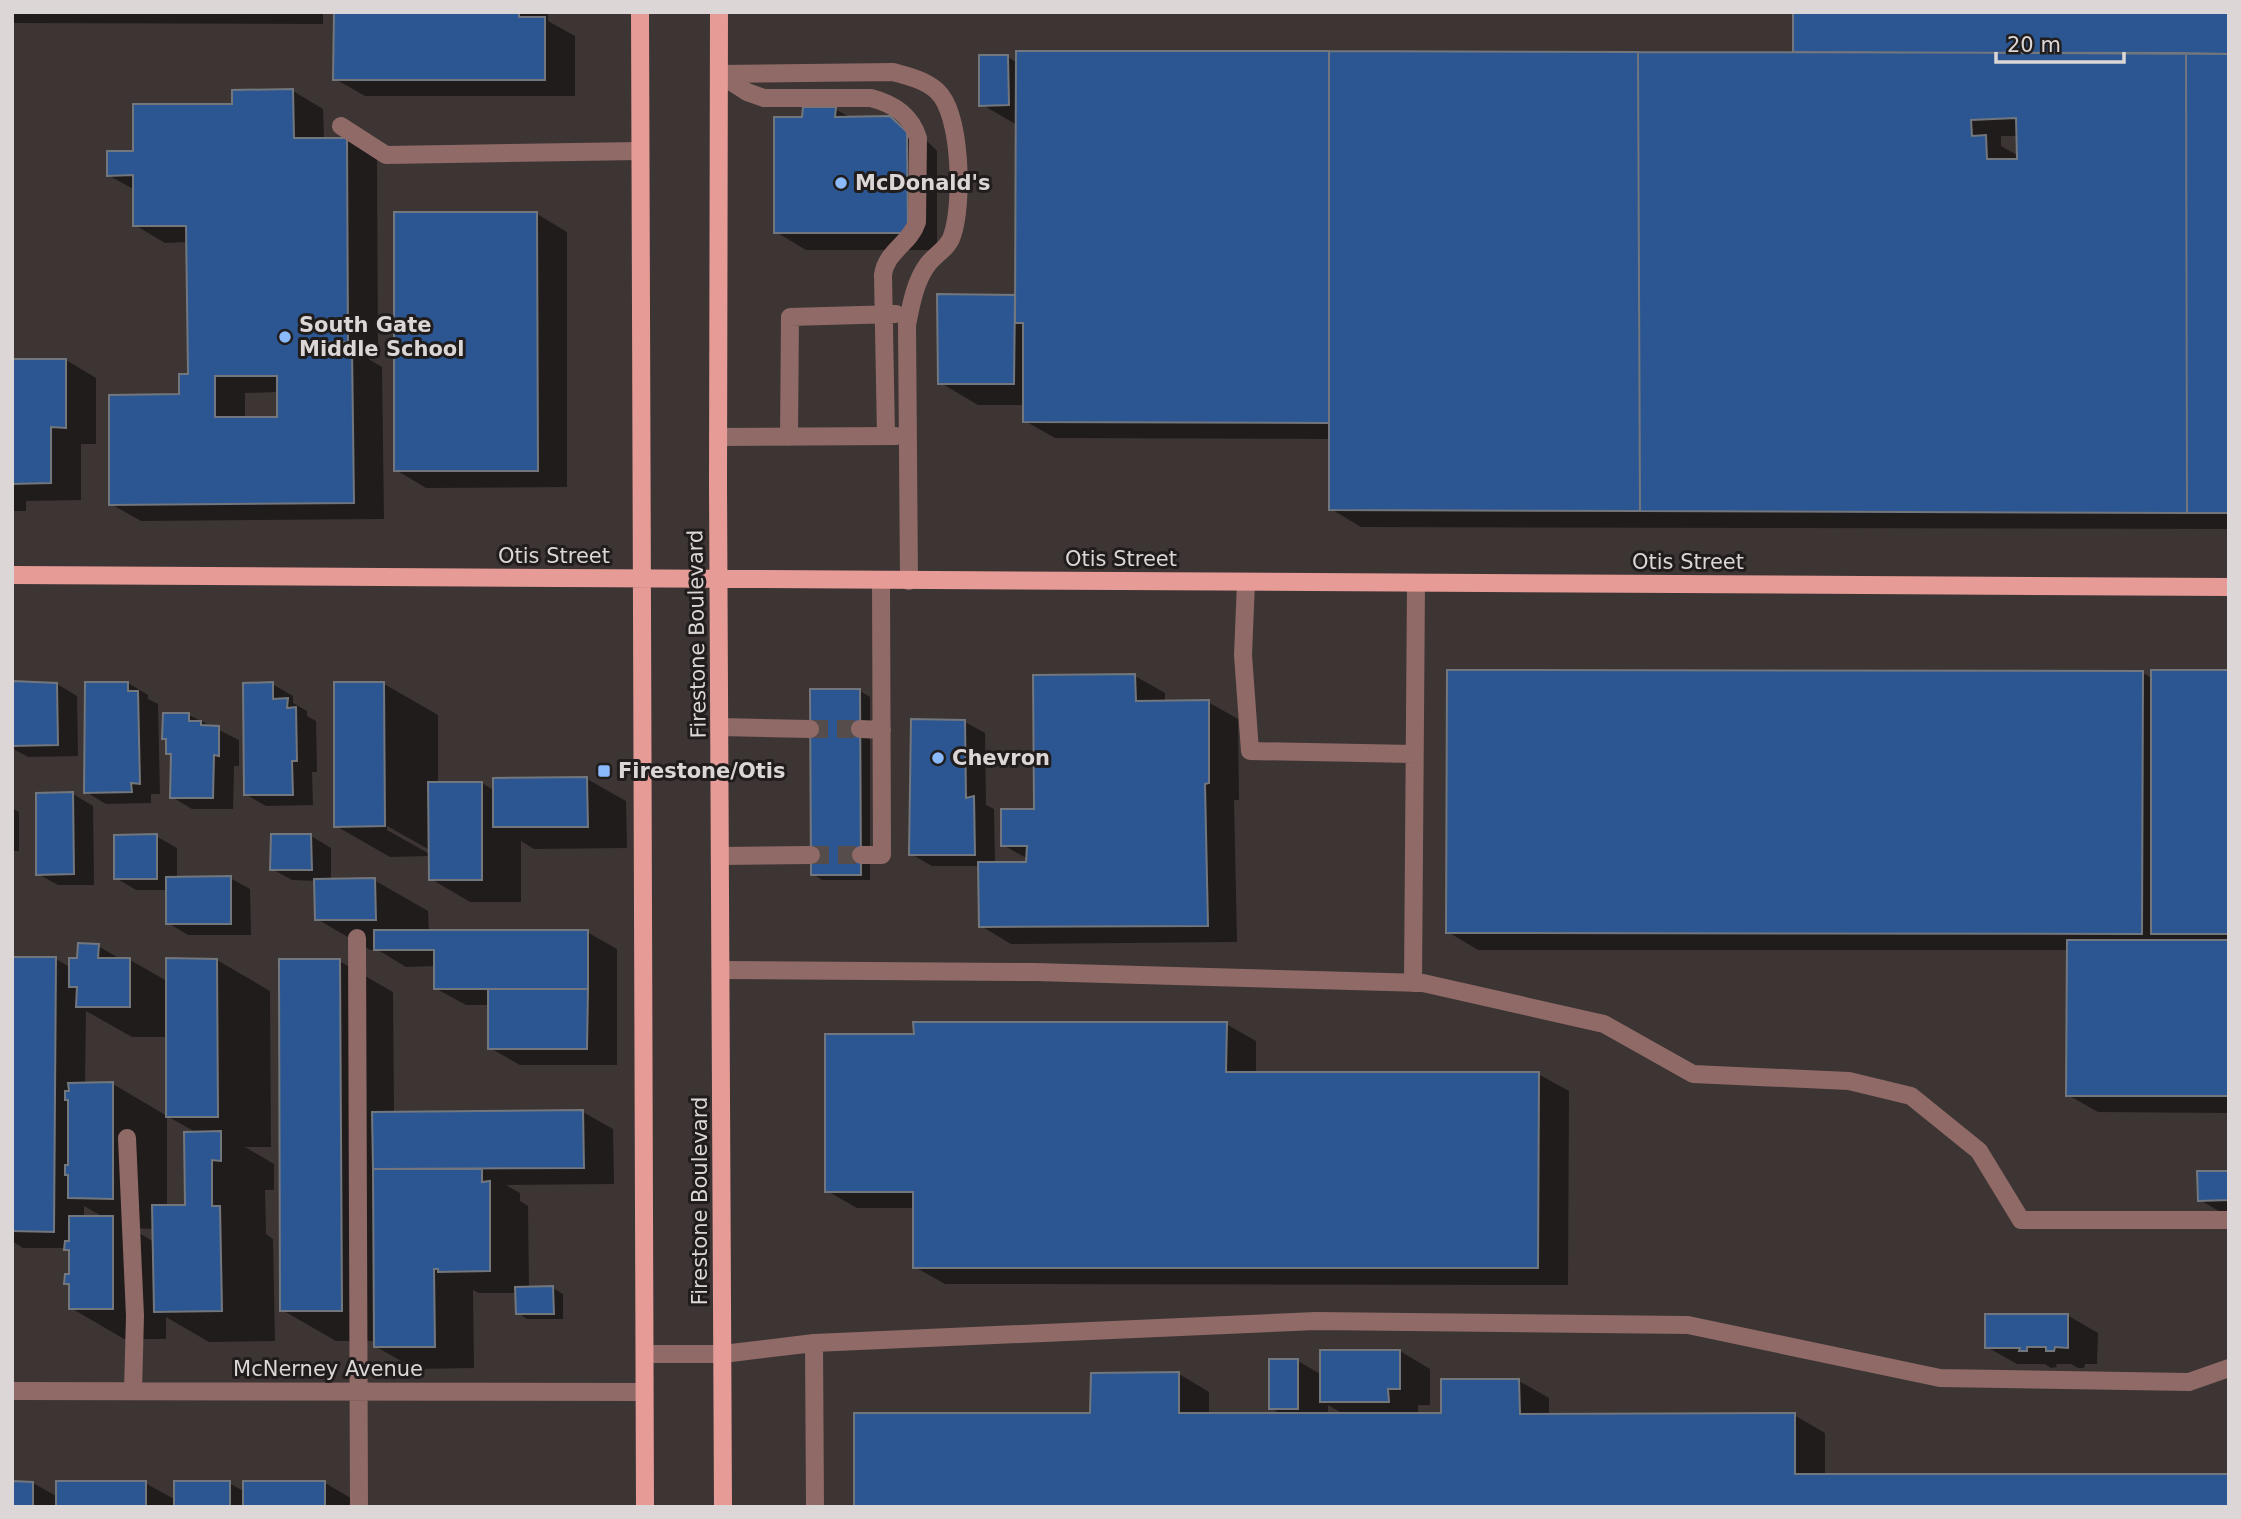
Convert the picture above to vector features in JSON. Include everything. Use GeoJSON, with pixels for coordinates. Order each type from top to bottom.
{"type":"FeatureCollection","features":[{"type":"Feature","properties":{"kind":"main road"},"geometry":{"type":"LineString","coordinates":[[640,12],[645,1507]]}},
{"type":"Feature","properties":{"kind":"main road","name":"Firestone Boulevard"},"geometry":{"type":"LineString","coordinates":[[719,12],[718,437],[723,1507]]}},
{"type":"Feature","properties":{"kind":"main road","name":"Otis Street"},"geometry":{"type":"LineString","coordinates":[[12,575],[2229,587]]}},
{"type":"Feature","properties":{"kind":"street"},"geometry":{"type":"LineString","coordinates":[[719,74],[893,72],[920,80],[938,92],[949,111],[958,146],[958,198],[952,239],[926,266],[913,296],[907,325],[910,436],[909,581]]}},
{"type":"Feature","properties":{"kind":"street"},"geometry":{"type":"LineString","coordinates":[[719,74],[747,92],[764,99],[879,100],[898,109],[915,127],[918,138],[917,222],[911,234],[888,258],[884,266],[886,436]]}},
{"type":"Feature","properties":{"kind":"street"},"geometry":{"type":"LineString","coordinates":[[341,126],[386,155],[640,151]]}},
{"type":"Feature","properties":{"kind":"street"},"geometry":{"type":"LineString","coordinates":[[789,437],[790,317],[910,313]]}},
{"type":"Feature","properties":{"kind":"street"},"geometry":{"type":"LineString","coordinates":[[718,437],[910,436]]}},
{"type":"Feature","properties":{"kind":"street"},"geometry":{"type":"LineString","coordinates":[[862,855],[882,855],[881,581]]}},
{"type":"Feature","properties":{"kind":"street"},"geometry":{"type":"LineString","coordinates":[[1246,582],[1243,655],[1250,751],[1415,754]]}},
{"type":"Feature","properties":{"kind":"street"},"geometry":{"type":"LineString","coordinates":[[1413,983],[1416,583]]}},
{"type":"Feature","properties":{"kind":"street"},"geometry":{"type":"LineString","coordinates":[[720,727],[810,729]]}},
{"type":"Feature","properties":{"kind":"street"},"geometry":{"type":"LineString","coordinates":[[860,729],[882,730]]}},
{"type":"Feature","properties":{"kind":"street"},"geometry":{"type":"LineString","coordinates":[[721,856],[811,855]]}},
{"type":"Feature","properties":{"kind":"street"},"geometry":{"type":"LineString","coordinates":[[357,938],[359,1507]]}},
{"type":"Feature","properties":{"kind":"street"},"geometry":{"type":"LineString","coordinates":[[722,970],[1035,972],[1413,983],[1604,1024],[1693,1074],[1849,1081],[1911,1096],[1979,1151],[2021,1220],[2229,1220]]}},
{"type":"Feature","properties":{"kind":"street"},"geometry":{"type":"LineString","coordinates":[[127,1138],[135,1316],[133,1391]]}},
{"type":"Feature","properties":{"kind":"street"},"geometry":{"type":"LineString","coordinates":[[645,1354],[723,1354],[814,1343],[1316,1321],[1688,1325],[1940,1378],[2189,1382],[2229,1368]]}},
{"type":"Feature","properties":{"kind":"street"},"geometry":{"type":"LineString","coordinates":[[814,1343],[815,1507]]}},
{"type":"Feature","properties":{"kind":"street","name":"McNerney Avenue"},"geometry":{"type":"LineString","coordinates":[[12,1391],[644,1392]]}},
{"type":"Feature","properties":{"kind":"building"},"geometry":{"type":"Polygon","coordinates":[[[334,12],[519,12],[519,17],[545,17],[545,80],[333,80],[334,12]]]}},
{"type":"Feature","properties":{"kind":"building"},"geometry":{"type":"Polygon","coordinates":[[[1793,12],[2229,12],[2229,54],[1793,52],[1793,12]]]}},
{"type":"Feature","properties":{"kind":"building"},"geometry":{"type":"Polygon","coordinates":[[[1016,51],[1329,51],[1329,423],[1023,422],[1023,323],[1015,323],[1016,51]]]}},
{"type":"Feature","properties":{"kind":"building"},"geometry":{"type":"Polygon","coordinates":[[[1329,51],[1638,52],[1640,511],[1329,510],[1329,51]]]}},
{"type":"Feature","properties":{"kind":"building"},"geometry":{"type":"Polygon","coordinates":[[[1638,52],[2186,53],[2187,513],[1640,511],[1638,52]],[[2016,118],[1971,120],[1972,136],[1986,135],[1987,159],[2017,159],[2016,118]]]}},
{"type":"Feature","properties":{"kind":"building"},"geometry":{"type":"Polygon","coordinates":[[[2186,53],[2229,54],[2229,513],[2187,513],[2186,53]]]}},
{"type":"Feature","properties":{"kind":"building"},"geometry":{"type":"Polygon","coordinates":[[[979,55],[1008,55],[1009,105],[979,106],[979,55]]]}},
{"type":"Feature","properties":{"kind":"building"},"geometry":{"type":"Polygon","coordinates":[[[293,89],[294,138],[347,138],[348,342],[328,342],[328,348],[352,348],[354,503],[109,505],[109,395],[179,394],[179,374],[188,374],[186,226],[133,226],[133,175],[107,176],[107,151],[133,151],[133,104],[232,104],[232,90],[293,89]],[[215,376],[215,417],[277,417],[277,376],[215,376]]]}},
{"type":"Feature","properties":{"kind":"building","name":"McDonald's"},"geometry":{"type":"Polygon","coordinates":[[[803,107],[836,107],[835,117],[890,116],[907,132],[908,233],[774,233],[774,117],[802,117],[803,107]]]}},
{"type":"Feature","properties":{"kind":"building"},"geometry":{"type":"Polygon","coordinates":[[[394,212],[537,212],[538,471],[394,471],[394,212]]]}},
{"type":"Feature","properties":{"kind":"building"},"geometry":{"type":"Polygon","coordinates":[[[937,294],[1015,295],[1014,384],[938,384],[937,294]]]}},
{"type":"Feature","properties":{"kind":"building"},"geometry":{"type":"Polygon","coordinates":[[[12,359],[66,359],[66,428],[51,427],[51,483],[12,484],[12,359]]]}},
{"type":"Feature","properties":{"kind":"building"},"geometry":{"type":"Polygon","coordinates":[[[1447,670],[2143,671],[2142,934],[1446,933],[1447,670]]]}},
{"type":"Feature","properties":{"kind":"building"},"geometry":{"type":"Polygon","coordinates":[[[2151,670],[2229,670],[2229,934],[2151,934],[2151,670]]]}},
{"type":"Feature","properties":{"kind":"building"},"geometry":{"type":"Polygon","coordinates":[[[1135,674],[1136,701],[1209,700],[1209,783],[1205,784],[1208,926],[979,927],[978,862],[1026,862],[1027,846],[1001,846],[1001,809],[1034,809],[1033,675],[1135,674]]]}},
{"type":"Feature","properties":{"kind":"building"},"geometry":{"type":"Polygon","coordinates":[[[12,681],[57,683],[58,745],[12,746],[12,681]]]}},
{"type":"Feature","properties":{"kind":"building"},"geometry":{"type":"Polygon","coordinates":[[[85,682],[128,682],[128,691],[138,691],[140,784],[131,783],[132,792],[84,793],[85,682]]]}},
{"type":"Feature","properties":{"kind":"building"},"geometry":{"type":"Polygon","coordinates":[[[273,682],[273,699],[288,698],[287,708],[296,707],[297,761],[292,761],[293,795],[244,795],[243,683],[273,682]]]}},
{"type":"Feature","properties":{"kind":"building"},"geometry":{"type":"Polygon","coordinates":[[[334,682],[384,682],[385,826],[334,827],[334,682]]]}},
{"type":"Feature","properties":{"kind":"building"},"geometry":{"type":"Polygon","coordinates":[[[810,689],[860,689],[861,875],[811,875],[810,689]]]}},
{"type":"Feature","properties":{"kind":"building"},"geometry":{"type":"Polygon","coordinates":[[[163,713],[189,713],[189,721],[219,726],[219,756],[214,755],[213,798],[170,798],[171,754],[166,754],[166,739],[162,739],[163,713]]]}},
{"type":"Feature","properties":{"kind":"building","name":"Chevron"},"geometry":{"type":"Polygon","coordinates":[[[911,719],[965,720],[966,798],[974,796],[975,855],[909,855],[911,719]]]}},
{"type":"Feature","properties":{"kind":"building"},"geometry":{"type":"Polygon","coordinates":[[[587,777],[588,827],[493,827],[493,778],[587,777]]]}},
{"type":"Feature","properties":{"kind":"building"},"geometry":{"type":"Polygon","coordinates":[[[428,782],[482,782],[482,880],[429,880],[428,782]]]}},
{"type":"Feature","properties":{"kind":"building"},"geometry":{"type":"Polygon","coordinates":[[[73,792],[74,874],[36,875],[36,793],[73,792]]]}},
{"type":"Feature","properties":{"kind":"building"},"geometry":{"type":"Polygon","coordinates":[[[157,834],[157,879],[114,879],[114,835],[157,834]]]}},
{"type":"Feature","properties":{"kind":"building"},"geometry":{"type":"Polygon","coordinates":[[[271,834],[311,834],[312,870],[270,870],[271,834]]]}},
{"type":"Feature","properties":{"kind":"building"},"geometry":{"type":"Polygon","coordinates":[[[231,876],[231,924],[166,924],[166,877],[231,876]]]}},
{"type":"Feature","properties":{"kind":"building"},"geometry":{"type":"Polygon","coordinates":[[[375,878],[376,920],[315,920],[314,879],[375,878]]]}},
{"type":"Feature","properties":{"kind":"building"},"geometry":{"type":"Polygon","coordinates":[[[374,930],[588,930],[588,989],[434,989],[434,950],[374,950],[374,930]]]}},
{"type":"Feature","properties":{"kind":"building"},"geometry":{"type":"Polygon","coordinates":[[[2067,940],[2229,940],[2229,1096],[2066,1096],[2067,940]]]}},
{"type":"Feature","properties":{"kind":"building"},"geometry":{"type":"Polygon","coordinates":[[[78,943],[99,944],[98,958],[130,958],[130,1007],[76,1007],[77,987],[69,987],[69,958],[77,958],[78,943]]]}},
{"type":"Feature","properties":{"kind":"building"},"geometry":{"type":"Polygon","coordinates":[[[12,957],[56,957],[54,1232],[12,1231],[12,957]]]}},
{"type":"Feature","properties":{"kind":"building"},"geometry":{"type":"Polygon","coordinates":[[[166,958],[217,959],[218,1117],[166,1117],[166,958]]]}},
{"type":"Feature","properties":{"kind":"building"},"geometry":{"type":"Polygon","coordinates":[[[279,959],[340,959],[342,1311],[280,1311],[279,959]]]}},
{"type":"Feature","properties":{"kind":"building"},"geometry":{"type":"Polygon","coordinates":[[[488,989],[588,989],[587,1049],[488,1049],[488,989]]]}},
{"type":"Feature","properties":{"kind":"building"},"geometry":{"type":"Polygon","coordinates":[[[913,1022],[1227,1022],[1226,1072],[1539,1072],[1538,1268],[913,1268],[913,1192],[825,1192],[825,1034],[914,1034],[913,1022]]]}},
{"type":"Feature","properties":{"kind":"building"},"geometry":{"type":"Polygon","coordinates":[[[113,1082],[113,1199],[68,1198],[65,1165],[68,1165],[68,1100],[65,1100],[65,1091],[69,1091],[68,1083],[113,1082]]]}},
{"type":"Feature","properties":{"kind":"building"},"geometry":{"type":"Polygon","coordinates":[[[583,1110],[584,1168],[373,1169],[372,1112],[583,1110]]]}},
{"type":"Feature","properties":{"kind":"building"},"geometry":{"type":"Polygon","coordinates":[[[221,1131],[221,1161],[212,1160],[212,1206],[220,1206],[222,1311],[154,1312],[152,1205],[185,1205],[184,1132],[221,1131]]]}},
{"type":"Feature","properties":{"kind":"building"},"geometry":{"type":"Polygon","coordinates":[[[373,1169],[482,1169],[482,1182],[490,1181],[490,1271],[438,1272],[438,1269],[434,1269],[435,1347],[374,1347],[373,1169]]]}},
{"type":"Feature","properties":{"kind":"building"},"geometry":{"type":"Polygon","coordinates":[[[2197,1171],[2229,1171],[2229,1200],[2198,1201],[2197,1171]]]}},
{"type":"Feature","properties":{"kind":"building"},"geometry":{"type":"Polygon","coordinates":[[[69,1216],[113,1216],[113,1309],[69,1309],[69,1284],[64,1284],[65,1274],[69,1274],[69,1250],[64,1250],[65,1241],[69,1241],[69,1216]]]}},
{"type":"Feature","properties":{"kind":"building"},"geometry":{"type":"Polygon","coordinates":[[[553,1286],[554,1314],[516,1314],[515,1287],[553,1286]]]}},
{"type":"Feature","properties":{"kind":"building"},"geometry":{"type":"Polygon","coordinates":[[[1985,1314],[2068,1314],[2068,1348],[2055,1347],[2054,1351],[2046,1351],[2046,1347],[2027,1347],[2027,1351],[2019,1351],[2020,1348],[1985,1348],[1985,1314]]]}},
{"type":"Feature","properties":{"kind":"building"},"geometry":{"type":"Polygon","coordinates":[[[1320,1350],[1400,1350],[1400,1389],[1388,1389],[1389,1402],[1320,1402],[1320,1350]]]}},
{"type":"Feature","properties":{"kind":"building"},"geometry":{"type":"Polygon","coordinates":[[[1269,1359],[1298,1359],[1298,1409],[1269,1409],[1269,1359]]]}},
{"type":"Feature","properties":{"kind":"building"},"geometry":{"type":"Polygon","coordinates":[[[1179,1372],[1179,1413],[1441,1413],[1441,1379],[1519,1379],[1520,1414],[1795,1413],[1795,1474],[2229,1474],[2229,1507],[854,1507],[854,1413],[1090,1413],[1091,1373],[1179,1372]]]}},
{"type":"Feature","properties":{"kind":"building"},"geometry":{"type":"Polygon","coordinates":[[[12,1481],[33,1482],[33,1507],[12,1507],[12,1481]]]}},
{"type":"Feature","properties":{"kind":"building"},"geometry":{"type":"Polygon","coordinates":[[[56,1481],[146,1481],[146,1507],[56,1507],[56,1481]]]}},
{"type":"Feature","properties":{"kind":"building"},"geometry":{"type":"Polygon","coordinates":[[[174,1481],[230,1481],[230,1507],[174,1507],[174,1481]]]}},
{"type":"Feature","properties":{"kind":"building"},"geometry":{"type":"Polygon","coordinates":[[[243,1481],[325,1481],[325,1507],[243,1507],[243,1481]]]}},
{"type":"Feature","properties":{"kind":"tunnel"},"geometry":{"type":"LineString","coordinates":[[810,729],[860,729]]}},
{"type":"Feature","properties":{"kind":"tunnel"},"geometry":{"type":"LineString","coordinates":[[811,855],[861,855]]}},
{"type":"Feature","properties":{"kind":"place","name":"McDonald's"},"geometry":{"type":"Point","coordinates":[841,183]}},
{"type":"Feature","properties":{"kind":"place","name":"South Gate Middle School"},"geometry":{"type":"Point","coordinates":[285,337]}},
{"type":"Feature","properties":{"kind":"place","name":"Chevron"},"geometry":{"type":"Point","coordinates":[938,758]}},
{"type":"Feature","properties":{"kind":"place","name":"Firestone/Otis"},"geometry":{"type":"Point","coordinates":[604,771]}}]}
